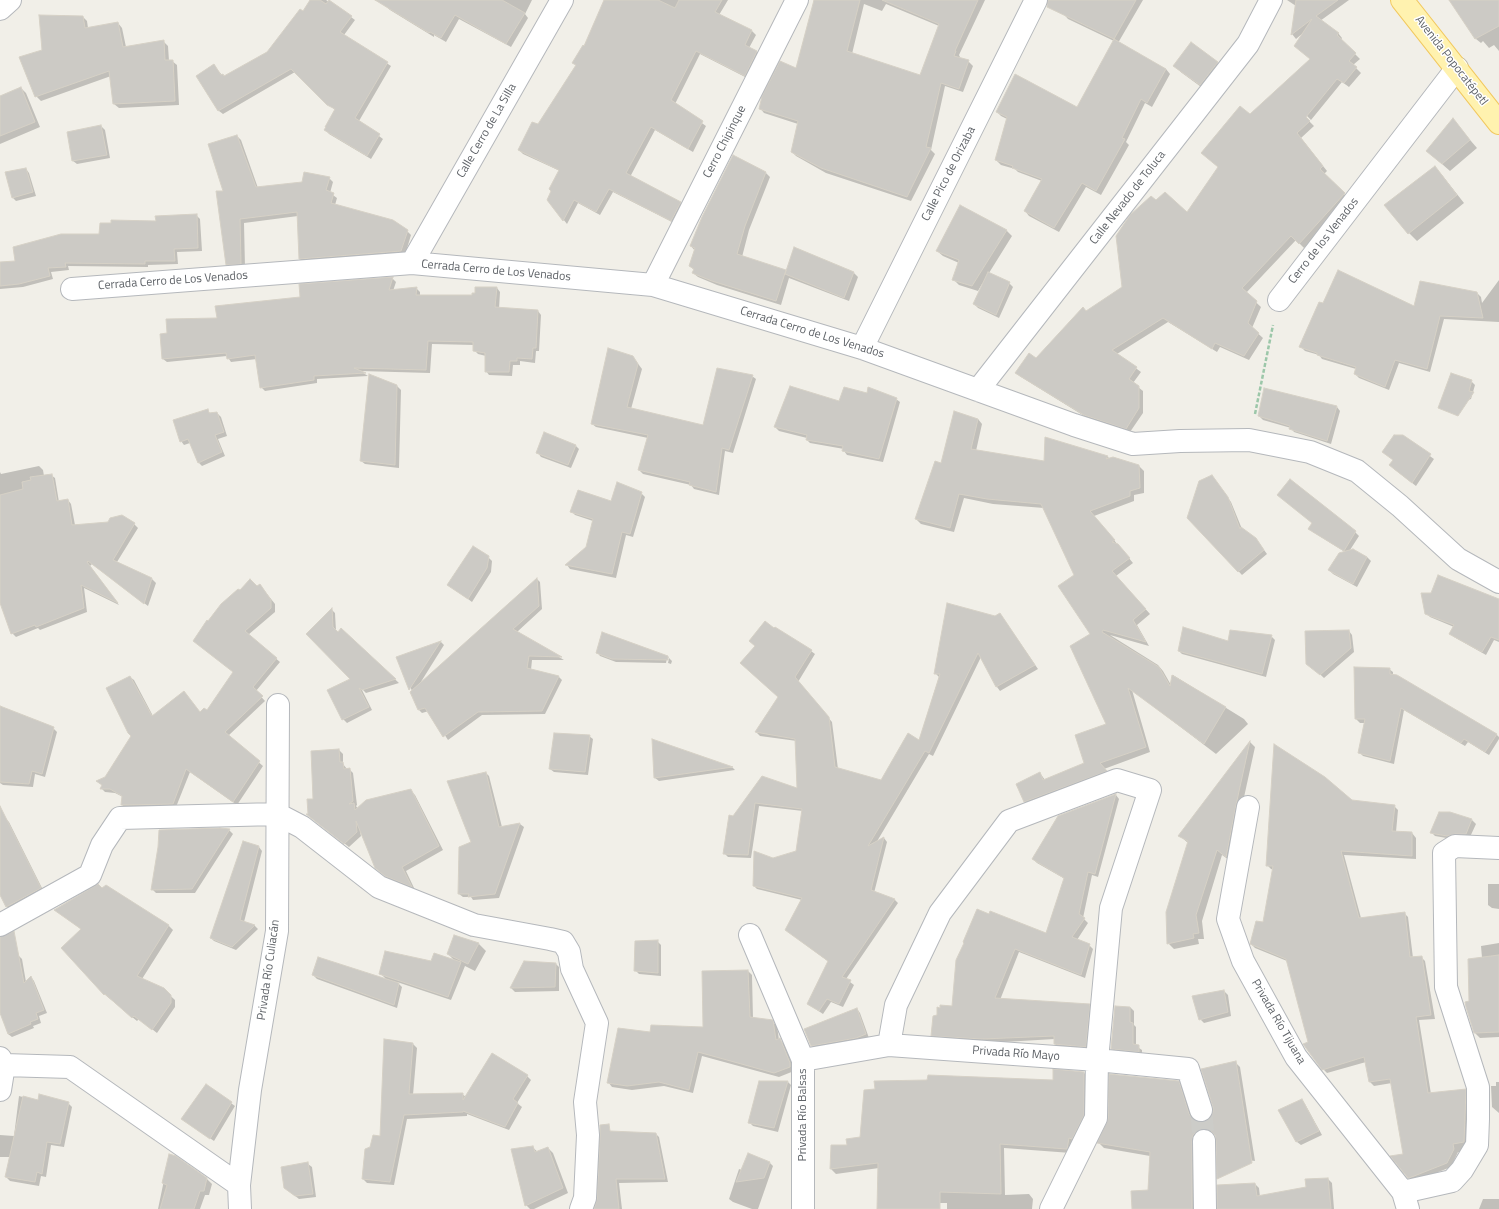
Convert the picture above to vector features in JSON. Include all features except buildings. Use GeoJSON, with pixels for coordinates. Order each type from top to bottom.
{"type":"FeatureCollection","features":[{"type":"Feature","properties":{"kind":"main road","name":"Avenida Popocatépetl"},"geometry":{"type":"LineString","coordinates":[[1402,0],[1499,123]]}},
{"type":"Feature","properties":{"kind":"street"},"geometry":{"type":"LineString","coordinates":[[0,9],[10,0]]}},
{"type":"Feature","properties":{"kind":"street","name":"Calle Cerro de La Silla"},"geometry":{"type":"LineString","coordinates":[[412,263],[562,0]]}},
{"type":"Feature","properties":{"kind":"street","name":"Cerro Chipinque"},"geometry":{"type":"LineString","coordinates":[[653,285],[797,0]]}},
{"type":"Feature","properties":{"kind":"street","name":"Calle Pico de Orizaba"},"geometry":{"type":"LineString","coordinates":[[862,348],[1036,0]]}},
{"type":"Feature","properties":{"kind":"street","name":"Calle Nevado de Toluca"},"geometry":{"type":"LineString","coordinates":[[978,390],[1248,44],[1271,0]]}},
{"type":"Feature","properties":{"kind":"street","name":"Cerro de los Venados"},"geometry":{"type":"LineString","coordinates":[[1279,300],[1457,68]]}},
{"type":"Feature","properties":{"kind":"street","name":"Cerrada Cerro de Los Venados"},"geometry":{"type":"LineString","coordinates":[[72,289],[412,263],[653,285],[862,348],[1074,425],[1133,444],[1180,441],[1249,440],[1310,452],[1357,471],[1400,506],[1458,559],[1499,582]]}},
{"type":"Feature","properties":{"kind":"street","name":"Privada Río Culiacán"},"geometry":{"type":"LineString","coordinates":[[240,1209],[238,1185],[250,1090],[277,931],[278,705]]}},
{"type":"Feature","properties":{"kind":"street"},"geometry":{"type":"LineString","coordinates":[[889,1045],[896,1005],[940,913],[1009,821],[1117,780],[1150,790],[1111,908],[1097,1060],[1096,1118],[1051,1209]]}},
{"type":"Feature","properties":{"kind":"street","name":"Privada Río Tijuana"},"geometry":{"type":"LineString","coordinates":[[1248,807],[1228,919],[1243,961],[1296,1057],[1406,1200]]}},
{"type":"Feature","properties":{"kind":"street"},"geometry":{"type":"LineString","coordinates":[[0,925],[90,875],[102,846],[120,818],[277,814],[302,827],[379,887],[474,926],[563,942],[570,952],[572,969],[597,1023],[585,1102],[588,1135],[585,1198],[581,1209]]}},
{"type":"Feature","properties":{"kind":"street"},"geometry":{"type":"LineString","coordinates":[[1406,1200],[1452,1181],[1462,1170],[1477,1145],[1478,1087],[1446,987],[1444,853],[1455,846],[1499,848]]}},
{"type":"Feature","properties":{"kind":"street","name":"Privada Río Balsas"},"geometry":{"type":"LineString","coordinates":[[750,935],[803,1060],[803,1209]]}},
{"type":"Feature","properties":{"kind":"street","name":"Privada Río Mayo"},"geometry":{"type":"LineString","coordinates":[[803,1060],[889,1045],[1097,1060],[1188,1069],[1201,1110]]}},
{"type":"Feature","properties":{"kind":"street"},"geometry":{"type":"LineString","coordinates":[[0,1090],[1,1063],[70,1067],[238,1185]]}},
{"type":"Feature","properties":{"kind":"street"},"geometry":{"type":"LineString","coordinates":[[1204,1141],[1206,1167],[1205,1209]]}},
{"type":"Feature","properties":{"kind":"path"},"geometry":{"type":"LineString","coordinates":[[1249,440],[1279,300]]}},
{"type":"Feature","properties":{"kind":"tunnel"},"geometry":{"type":"LineString","coordinates":[[1201,1110],[1204,1141]]}}]}
